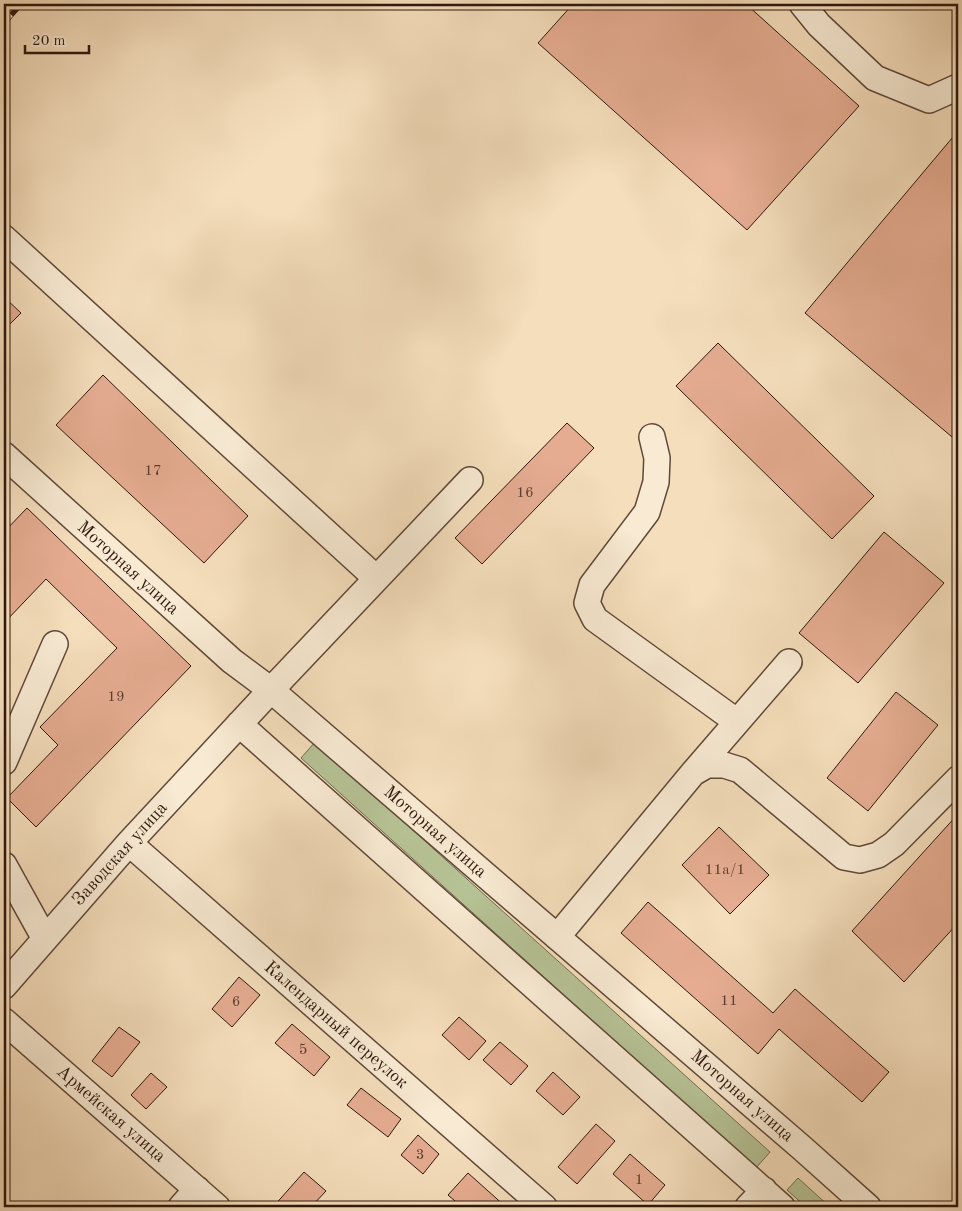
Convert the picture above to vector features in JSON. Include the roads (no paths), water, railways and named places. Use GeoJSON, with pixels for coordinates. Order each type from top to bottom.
{"type":"FeatureCollection","features":[{"type":"Feature","properties":{"kind":"street"},"geometry":{"type":"LineString","coordinates":[[802,4],[820,25],[875,78],[929,100],[958,87]]}},
{"type":"Feature","properties":{"kind":"street"},"geometry":{"type":"LineString","coordinates":[[4,238],[376,578]]}},
{"type":"Feature","properties":{"kind":"street"},"geometry":{"type":"LineString","coordinates":[[652,437],[657,458],[656,482],[648,512],[592,585],[587,603],[595,619],[736,721]]}},
{"type":"Feature","properties":{"kind":"street","name":"Моторная улица"},"geometry":{"type":"LineString","coordinates":[[4,455],[232,661],[271,690],[868,1207]]}},
{"type":"Feature","properties":{"kind":"street","name":"Заводская улица"},"geometry":{"type":"LineString","coordinates":[[4,986],[129,843],[470,480]]}},
{"type":"Feature","properties":{"kind":"street"},"geometry":{"type":"LineString","coordinates":[[4,762],[55,644]]}},
{"type":"Feature","properties":{"kind":"street"},"geometry":{"type":"LineString","coordinates":[[557,937],[692,773],[789,662]]}},
{"type":"Feature","properties":{"kind":"street"},"geometry":{"type":"LineString","coordinates":[[239,724],[756,1199],[782,1207]]}},
{"type":"Feature","properties":{"kind":"street"},"geometry":{"type":"LineString","coordinates":[[692,773],[707,765],[724,765],[740,770],[844,857],[860,860],[878,855],[894,844],[958,779]]}},
{"type":"Feature","properties":{"kind":"street","name":"Календарный переулок"},"geometry":{"type":"LineString","coordinates":[[129,843],[544,1207]]}},
{"type":"Feature","properties":{"kind":"street"},"geometry":{"type":"LineString","coordinates":[[4,865],[45,939]]}},
{"type":"Feature","properties":{"kind":"street","name":"Армейская улица"},"geometry":{"type":"LineString","coordinates":[[4,1021],[189,1198],[217,1207]]}},
{"type":"Feature","properties":{"kind":"railway"},"geometry":{"type":"LineString","coordinates":[[4,23],[21,4]]}}]}
